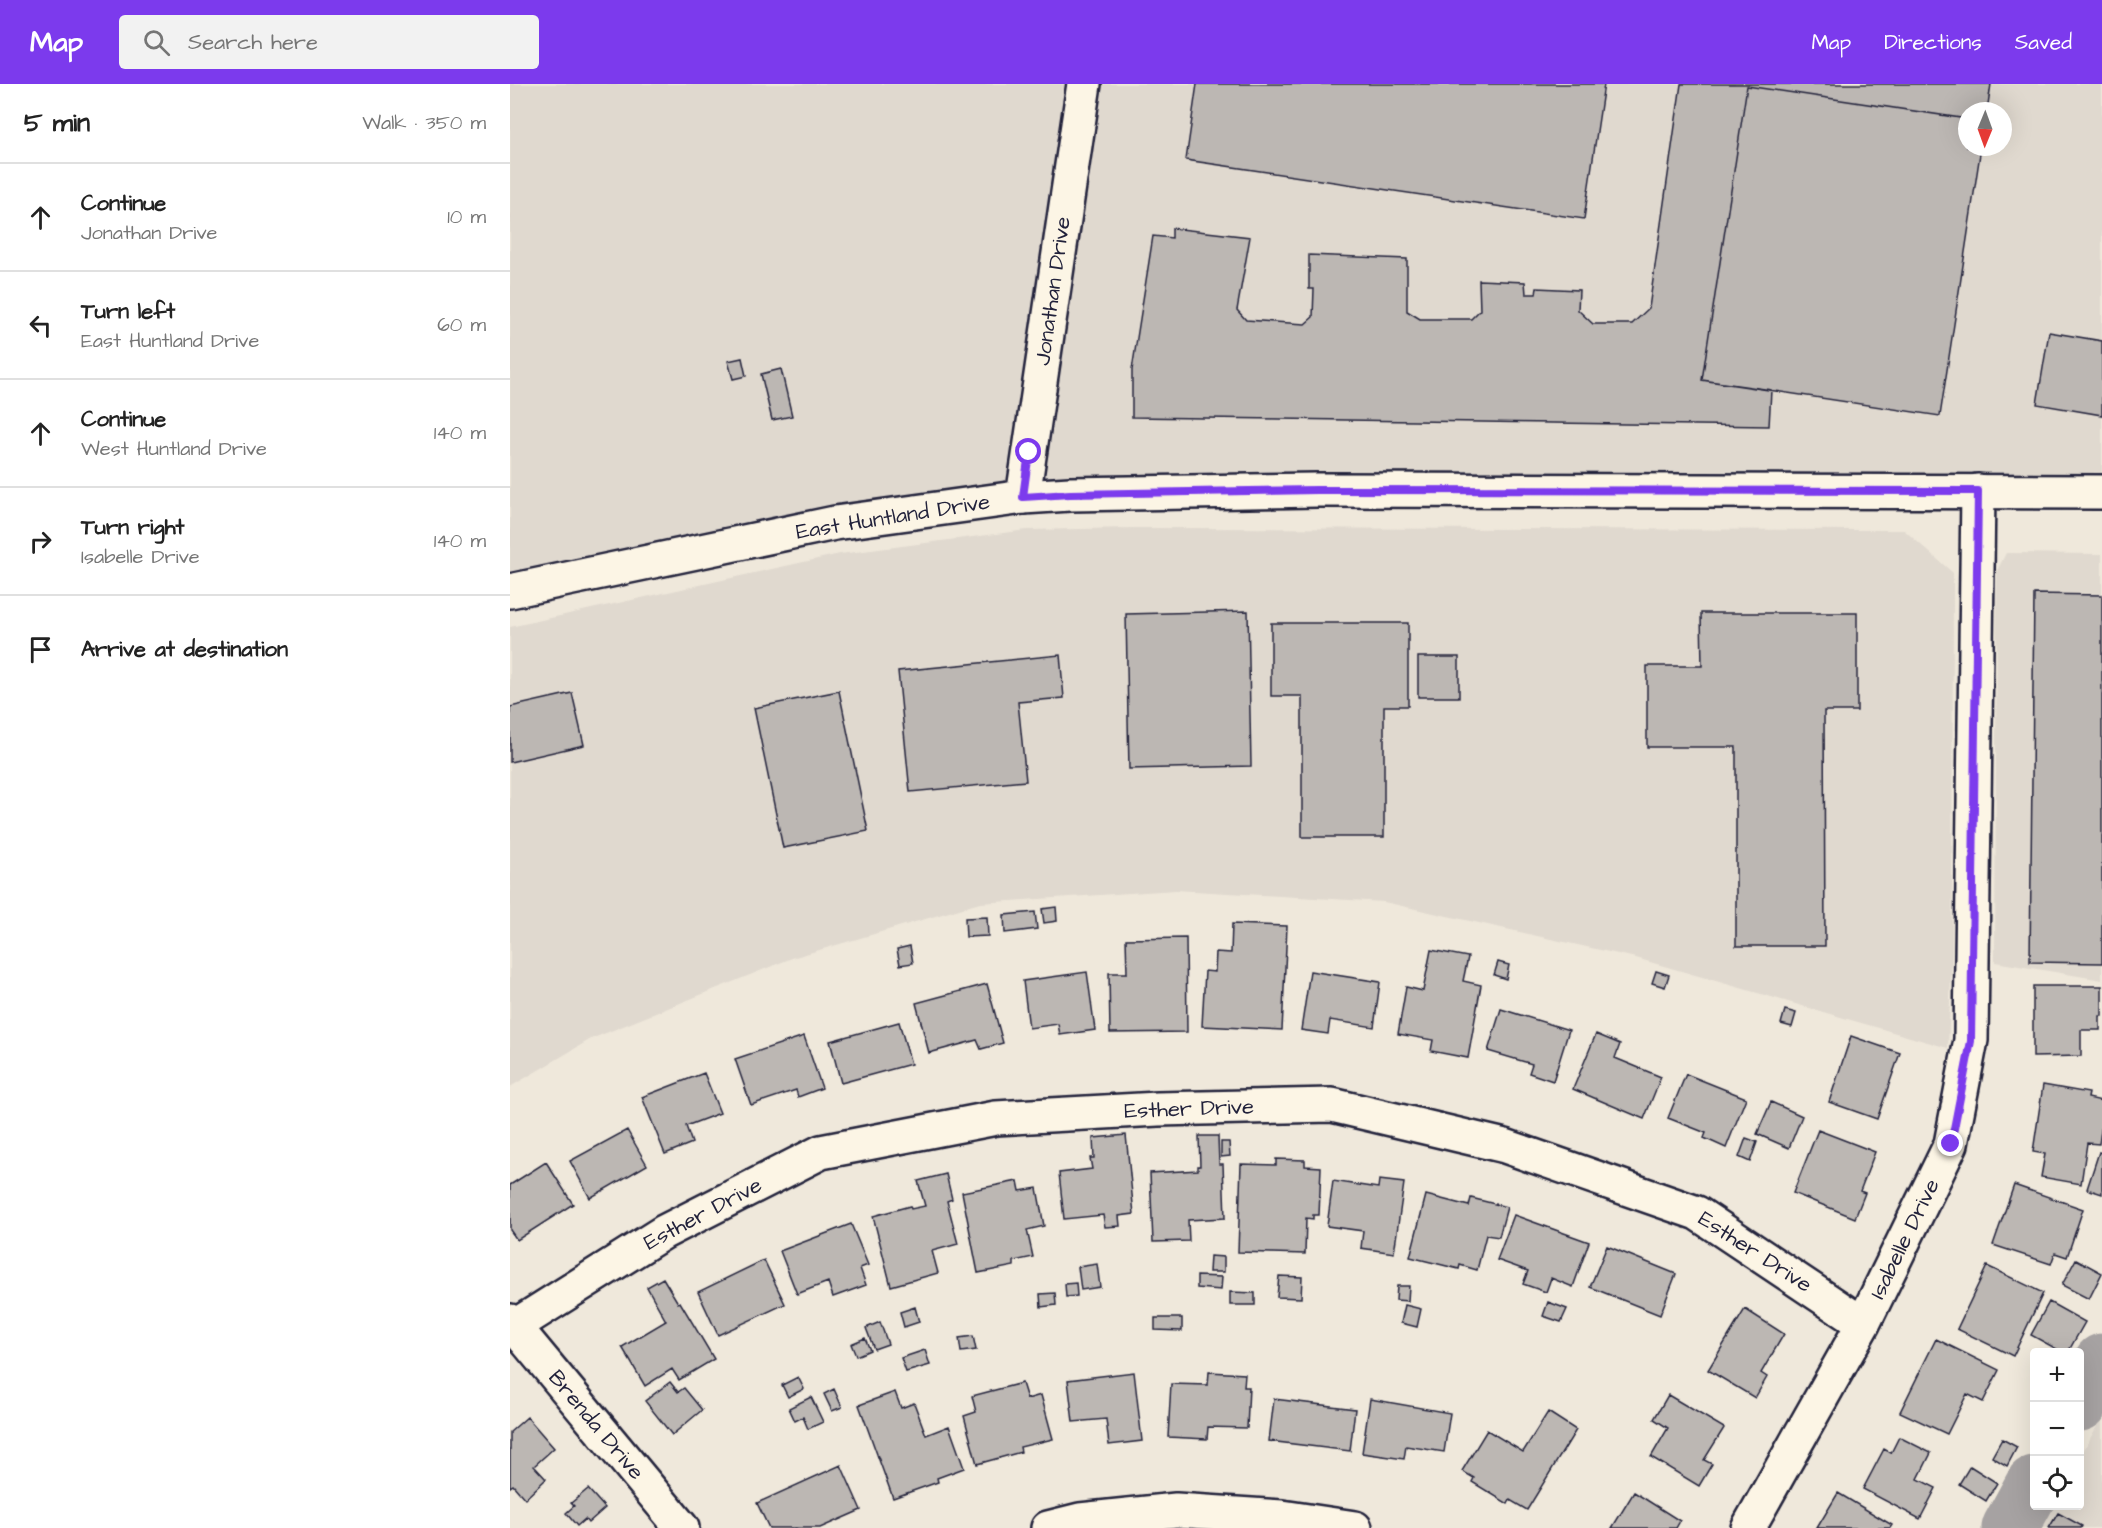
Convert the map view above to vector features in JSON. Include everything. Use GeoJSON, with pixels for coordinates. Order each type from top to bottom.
{"type":"FeatureCollection","features":[{"type":"Feature","properties":{"kind":"street","name":"Jonathan Drive"},"geometry":{"type":"LineString","coordinates":[[1023,497],[1084,84]]}},
{"type":"Feature","properties":{"kind":"street","name":"East Huntland Drive"},"geometry":{"type":"LineString","coordinates":[[510,591],[835,523],[1023,497],[1070,494],[1317,490],[2102,492]]}},
{"type":"Feature","properties":{"kind":"street","name":"Isabelle Drive"},"geometry":{"type":"LineString","coordinates":[[1748,1528],[1863,1324],[1951,1144],[1970,1054],[1978,491]]}},
{"type":"Feature","properties":{"kind":"street","name":"Esther Drive"},"geometry":{"type":"LineString","coordinates":[[511,1325],[664,1232],[821,1152],[996,1118],[1158,1109],[1332,1105],[1505,1146],[1697,1213],[1863,1324]]}},
{"type":"Feature","properties":{"kind":"street","name":"Brenda Drive"},"geometry":{"type":"LineString","coordinates":[[511,1325],[682,1528]]}},
{"type":"Feature","properties":{"kind":"street"},"geometry":{"type":"LineString","coordinates":[[1048,1528],[1080,1520],[1176,1510],[1282,1517],[1355,1528]]}},
{"type":"Feature","properties":{"kind":"shaded area"},"geometry":{"type":"Polygon","coordinates":[[[510,84],[2102,84],[2102,492],[1070,494],[510,591],[510,84]]]}},
{"type":"Feature","properties":{"kind":"shaded area"},"geometry":{"type":"Polygon","coordinates":[[[1135,528],[1904,530],[1953,573],[1952,955],[1948,1048],[1636,958],[1384,902],[1176,890],[980,903],[792,958],[591,1039],[510,1087],[510,627],[840,554],[1026,530],[1135,528]]]}},
{"type":"Feature","properties":{"kind":"shaded area"},"geometry":{"type":"Polygon","coordinates":[[[2006,553],[2102,554],[2102,980],[1995,962],[1997,571],[2006,553]]]}},
{"type":"Feature","properties":{"kind":"shaded area"},"geometry":{"type":"Polygon","coordinates":[[[2102,1417],[2102,1528],[2039,1528],[2050,1510],[2084,1510],[2084,1450],[2102,1417]]]}},
{"type":"Feature","properties":{"kind":"building"},"geometry":{"type":"Polygon","coordinates":[[[1197,84],[1604,84],[1584,219],[1186,160],[1197,84]]]}},
{"type":"Feature","properties":{"kind":"building"},"geometry":{"type":"Polygon","coordinates":[[[1681,84],[1991,84],[1988,102],[1958,102],[1958,118],[1747,86],[1702,380],[1771,390],[1769,426],[1132,417],[1132,370],[1153,236],[1172,238],[1172,228],[1250,237],[1237,310],[1246,320],[1305,324],[1313,317],[1314,289],[1309,289],[1309,255],[1407,259],[1407,311],[1420,319],[1471,319],[1480,310],[1479,280],[1525,282],[1526,294],[1536,294],[1537,288],[1579,290],[1578,310],[1593,324],[1632,324],[1649,308],[1681,84]]]}},
{"type":"Feature","properties":{"kind":"building"},"geometry":{"type":"Polygon","coordinates":[[[1747,86],[1958,118],[1958,156],[1980,156],[1940,416],[1702,380],[1747,86]]]}},
{"type":"Feature","properties":{"kind":"building"},"geometry":{"type":"Polygon","coordinates":[[[2049,332],[2102,341],[2102,415],[2037,404],[2049,332]]]}},
{"type":"Feature","properties":{"kind":"building"},"geometry":{"type":"Polygon","coordinates":[[[742,358],[746,376],[733,379],[728,361],[742,358]]]}},
{"type":"Feature","properties":{"kind":"building"},"geometry":{"type":"Polygon","coordinates":[[[781,369],[792,416],[772,420],[761,374],[781,369]]]}},
{"type":"Feature","properties":{"kind":"building"},"geometry":{"type":"Polygon","coordinates":[[[2034,594],[2102,595],[2102,963],[2030,962],[2034,594]]]}},
{"type":"Feature","properties":{"kind":"building"},"geometry":{"type":"Polygon","coordinates":[[[1248,611],[1251,766],[1129,769],[1126,614],[1248,611]]]}},
{"type":"Feature","properties":{"kind":"building"},"geometry":{"type":"Polygon","coordinates":[[[1701,613],[1857,613],[1857,711],[1824,711],[1825,946],[1736,946],[1736,747],[1647,747],[1647,666],[1702,666],[1701,613]]]}},
{"type":"Feature","properties":{"kind":"building"},"geometry":{"type":"Polygon","coordinates":[[[1271,623],[1408,623],[1408,706],[1384,706],[1384,837],[1302,837],[1302,696],[1271,696],[1271,623]]]}},
{"type":"Feature","properties":{"kind":"building"},"geometry":{"type":"Polygon","coordinates":[[[1060,655],[1064,698],[1018,702],[1026,781],[910,792],[898,671],[1060,655]]]}},
{"type":"Feature","properties":{"kind":"building"},"geometry":{"type":"Polygon","coordinates":[[[1418,657],[1459,657],[1459,697],[1418,697],[1418,657]]]}},
{"type":"Feature","properties":{"kind":"building"},"geometry":{"type":"Polygon","coordinates":[[[839,691],[868,831],[783,848],[754,708],[839,691]]]}},
{"type":"Feature","properties":{"kind":"building"},"geometry":{"type":"Polygon","coordinates":[[[572,693],[584,745],[510,762],[510,707],[572,693]]]}},
{"type":"Feature","properties":{"kind":"building"},"geometry":{"type":"Polygon","coordinates":[[[1056,907],[1057,921],[1044,923],[1042,909],[1056,907]]]}},
{"type":"Feature","properties":{"kind":"building"},"geometry":{"type":"Polygon","coordinates":[[[1035,912],[1037,929],[1005,933],[1004,915],[1035,912]]]}},
{"type":"Feature","properties":{"kind":"building"},"geometry":{"type":"Polygon","coordinates":[[[987,917],[988,936],[966,937],[965,918],[987,917]]]}},
{"type":"Feature","properties":{"kind":"building"},"geometry":{"type":"Polygon","coordinates":[[[1232,924],[1287,926],[1282,1030],[1202,1026],[1205,971],[1215,972],[1216,952],[1231,953],[1232,924]]]}},
{"type":"Feature","properties":{"kind":"building"},"geometry":{"type":"Polygon","coordinates":[[[1186,938],[1187,1032],[1110,1033],[1109,973],[1127,973],[1126,939],[1186,938]]]}},
{"type":"Feature","properties":{"kind":"building"},"geometry":{"type":"Polygon","coordinates":[[[910,946],[913,963],[900,965],[897,949],[910,946]]]}},
{"type":"Feature","properties":{"kind":"building"},"geometry":{"type":"Polygon","coordinates":[[[1431,950],[1468,957],[1463,981],[1481,985],[1468,1058],[1431,1051],[1433,1040],[1398,1034],[1406,987],[1423,991],[1431,950]]]}},
{"type":"Feature","properties":{"kind":"building"},"geometry":{"type":"Polygon","coordinates":[[[1498,962],[1509,965],[1506,979],[1494,975],[1498,962]]]}},
{"type":"Feature","properties":{"kind":"building"},"geometry":{"type":"Polygon","coordinates":[[[1310,971],[1380,982],[1374,1027],[1330,1020],[1328,1034],[1301,1030],[1310,971]]]}},
{"type":"Feature","properties":{"kind":"building"},"geometry":{"type":"Polygon","coordinates":[[[1656,971],[1669,975],[1665,987],[1652,983],[1656,971]]]}},
{"type":"Feature","properties":{"kind":"building"},"geometry":{"type":"Polygon","coordinates":[[[1087,972],[1095,1030],[1060,1035],[1058,1024],[1029,1028],[1023,981],[1087,972]]]}},
{"type":"Feature","properties":{"kind":"building"},"geometry":{"type":"Polygon","coordinates":[[[987,984],[1003,1043],[981,1049],[977,1040],[929,1053],[916,1003],[987,984]]]}},
{"type":"Feature","properties":{"kind":"building"},"geometry":{"type":"Polygon","coordinates":[[[2033,986],[2102,986],[2100,1030],[2081,1030],[2081,1056],[2033,1057],[2033,986]]]}},
{"type":"Feature","properties":{"kind":"building"},"geometry":{"type":"Polygon","coordinates":[[[1501,1009],[1569,1030],[1553,1081],[1529,1073],[1532,1064],[1488,1051],[1501,1009]]]}},
{"type":"Feature","properties":{"kind":"building"},"geometry":{"type":"Polygon","coordinates":[[[1785,1010],[1796,1013],[1792,1027],[1781,1024],[1785,1010]]]}},
{"type":"Feature","properties":{"kind":"building"},"geometry":{"type":"Polygon","coordinates":[[[899,1022],[911,1064],[841,1083],[830,1041],[899,1022]]]}},
{"type":"Feature","properties":{"kind":"building"},"geometry":{"type":"Polygon","coordinates":[[[1596,1034],[1620,1044],[1615,1058],[1661,1077],[1644,1119],[1573,1089],[1596,1034]]]}},
{"type":"Feature","properties":{"kind":"building"},"geometry":{"type":"Polygon","coordinates":[[[804,1036],[822,1088],[798,1097],[796,1090],[751,1105],[735,1059],[804,1036]]]}},
{"type":"Feature","properties":{"kind":"building"},"geometry":{"type":"Polygon","coordinates":[[[1851,1036],[1900,1053],[1877,1119],[1829,1102],[1851,1036]]]}},
{"type":"Feature","properties":{"kind":"building"},"geometry":{"type":"Polygon","coordinates":[[[704,1073],[720,1113],[686,1126],[692,1143],[665,1154],[642,1097],[704,1073]]]}},
{"type":"Feature","properties":{"kind":"building"},"geometry":{"type":"Polygon","coordinates":[[[1686,1074],[1746,1098],[1726,1148],[1704,1138],[1706,1133],[1668,1118],[1686,1074]]]}},
{"type":"Feature","properties":{"kind":"building"},"geometry":{"type":"Polygon","coordinates":[[[2043,1085],[2089,1093],[2088,1098],[2102,1101],[2099,1144],[2087,1143],[2081,1184],[2041,1177],[2045,1154],[2033,1152],[2043,1085]]]}},
{"type":"Feature","properties":{"kind":"building"},"geometry":{"type":"Polygon","coordinates":[[[1771,1102],[1802,1116],[1789,1148],[1757,1134],[1771,1102]]]}},
{"type":"Feature","properties":{"kind":"building"},"geometry":{"type":"Polygon","coordinates":[[[627,1130],[647,1165],[590,1198],[570,1161],[627,1130]]]}},
{"type":"Feature","properties":{"kind":"building"},"geometry":{"type":"Polygon","coordinates":[[[1818,1130],[1875,1152],[1860,1191],[1865,1193],[1855,1218],[1793,1193],[1818,1130]]]}},
{"type":"Feature","properties":{"kind":"building"},"geometry":{"type":"Polygon","coordinates":[[[1126,1135],[1134,1214],[1119,1216],[1120,1226],[1105,1227],[1103,1215],[1064,1219],[1059,1173],[1092,1169],[1090,1158],[1094,1158],[1093,1138],[1126,1135]]]}},
{"type":"Feature","properties":{"kind":"building"},"geometry":{"type":"Polygon","coordinates":[[[1199,1136],[1218,1136],[1219,1164],[1223,1164],[1225,1218],[1188,1220],[1189,1241],[1153,1242],[1150,1173],[1198,1170],[1200,1166],[1199,1136]]]}},
{"type":"Feature","properties":{"kind":"building"},"geometry":{"type":"Polygon","coordinates":[[[1746,1138],[1757,1142],[1750,1162],[1739,1157],[1746,1138]]]}},
{"type":"Feature","properties":{"kind":"building"},"geometry":{"type":"Polygon","coordinates":[[[1221,1142],[1229,1142],[1230,1156],[1221,1157],[1221,1142]]]}},
{"type":"Feature","properties":{"kind":"building"},"geometry":{"type":"Polygon","coordinates":[[[2099,1152],[2102,1153],[2102,1194],[2087,1189],[2099,1152]]]}},
{"type":"Feature","properties":{"kind":"building"},"geometry":{"type":"Polygon","coordinates":[[[1276,1159],[1305,1160],[1305,1166],[1321,1167],[1319,1215],[1313,1215],[1313,1219],[1306,1218],[1305,1254],[1238,1252],[1241,1164],[1276,1165],[1276,1159]]]}},
{"type":"Feature","properties":{"kind":"building"},"geometry":{"type":"Polygon","coordinates":[[[546,1162],[573,1204],[517,1240],[510,1230],[510,1185],[546,1162]]]}},
{"type":"Feature","properties":{"kind":"building"},"geometry":{"type":"Polygon","coordinates":[[[946,1174],[952,1199],[947,1201],[958,1244],[932,1251],[938,1273],[891,1286],[873,1216],[910,1206],[911,1209],[925,1206],[918,1181],[946,1174]]]}},
{"type":"Feature","properties":{"kind":"building"},"geometry":{"type":"Polygon","coordinates":[[[1379,1180],[1404,1183],[1394,1253],[1361,1248],[1363,1231],[1327,1226],[1333,1181],[1378,1188],[1379,1180]]]}},
{"type":"Feature","properties":{"kind":"building"},"geometry":{"type":"Polygon","coordinates":[[[1018,1181],[1020,1191],[1037,1188],[1044,1226],[1027,1230],[1033,1257],[1014,1261],[1014,1266],[978,1273],[962,1192],[1018,1181]]]}},
{"type":"Feature","properties":{"kind":"building"},"geometry":{"type":"Polygon","coordinates":[[[2014,1185],[2083,1209],[2067,1257],[2055,1253],[2051,1264],[1993,1245],[2014,1185]]]}},
{"type":"Feature","properties":{"kind":"building"},"geometry":{"type":"Polygon","coordinates":[[[1426,1195],[1469,1206],[1471,1198],[1507,1207],[1499,1237],[1486,1235],[1477,1270],[1460,1265],[1459,1269],[1410,1257],[1426,1195]]]}},
{"type":"Feature","properties":{"kind":"building"},"geometry":{"type":"Polygon","coordinates":[[[1514,1215],[1589,1242],[1573,1287],[1551,1278],[1546,1292],[1523,1284],[1528,1271],[1497,1260],[1514,1215]]]}},
{"type":"Feature","properties":{"kind":"building"},"geometry":{"type":"Polygon","coordinates":[[[851,1224],[868,1265],[860,1268],[866,1285],[833,1297],[828,1282],[797,1294],[780,1251],[851,1224]]]}},
{"type":"Feature","properties":{"kind":"building"},"geometry":{"type":"Polygon","coordinates":[[[1607,1246],[1676,1274],[1660,1315],[1590,1287],[1607,1246]]]}},
{"type":"Feature","properties":{"kind":"building"},"geometry":{"type":"Polygon","coordinates":[[[1210,1256],[1224,1257],[1224,1272],[1209,1272],[1210,1256]]]}},
{"type":"Feature","properties":{"kind":"building"},"geometry":{"type":"Polygon","coordinates":[[[2076,1259],[2102,1273],[2089,1299],[2062,1285],[2076,1259]]]}},
{"type":"Feature","properties":{"kind":"building"},"geometry":{"type":"Polygon","coordinates":[[[764,1260],[785,1304],[718,1335],[698,1292],[764,1260]]]}},
{"type":"Feature","properties":{"kind":"building"},"geometry":{"type":"Polygon","coordinates":[[[1097,1264],[1100,1287],[1081,1290],[1078,1267],[1097,1264]]]}},
{"type":"Feature","properties":{"kind":"building"},"geometry":{"type":"Polygon","coordinates":[[[1987,1266],[2043,1293],[2013,1356],[1957,1329],[1987,1266]]]}},
{"type":"Feature","properties":{"kind":"building"},"geometry":{"type":"Polygon","coordinates":[[[1197,1276],[1222,1277],[1221,1290],[1197,1288],[1197,1276]]]}},
{"type":"Feature","properties":{"kind":"building"},"geometry":{"type":"Polygon","coordinates":[[[1279,1276],[1302,1277],[1301,1298],[1277,1297],[1279,1276]]]}},
{"type":"Feature","properties":{"kind":"building"},"geometry":{"type":"Polygon","coordinates":[[[663,1278],[714,1359],[679,1380],[672,1369],[645,1386],[622,1347],[666,1321],[647,1287],[663,1278]]]}},
{"type":"Feature","properties":{"kind":"building"},"geometry":{"type":"Polygon","coordinates":[[[1076,1283],[1077,1296],[1066,1297],[1065,1284],[1076,1283]]]}},
{"type":"Feature","properties":{"kind":"building"},"geometry":{"type":"Polygon","coordinates":[[[1397,1286],[1409,1286],[1408,1301],[1396,1300],[1397,1286]]]}},
{"type":"Feature","properties":{"kind":"building"},"geometry":{"type":"Polygon","coordinates":[[[1230,1292],[1255,1293],[1255,1305],[1230,1305],[1230,1292]]]}},
{"type":"Feature","properties":{"kind":"building"},"geometry":{"type":"Polygon","coordinates":[[[1055,1293],[1056,1305],[1041,1307],[1040,1294],[1055,1293]]]}},
{"type":"Feature","properties":{"kind":"building"},"geometry":{"type":"Polygon","coordinates":[[[1548,1302],[1567,1309],[1561,1322],[1543,1316],[1548,1302]]]}},
{"type":"Feature","properties":{"kind":"building"},"geometry":{"type":"Polygon","coordinates":[[[2049,1302],[2085,1322],[2070,1348],[2055,1348],[2031,1335],[2049,1302]]]}},
{"type":"Feature","properties":{"kind":"building"},"geometry":{"type":"Polygon","coordinates":[[[1405,1305],[1421,1309],[1417,1327],[1401,1323],[1405,1305]]]}},
{"type":"Feature","properties":{"kind":"building"},"geometry":{"type":"Polygon","coordinates":[[[915,1307],[919,1322],[904,1327],[900,1312],[915,1307]]]}},
{"type":"Feature","properties":{"kind":"building"},"geometry":{"type":"Polygon","coordinates":[[[1745,1309],[1784,1334],[1761,1373],[1767,1377],[1755,1398],[1708,1370],[1745,1309]]]}},
{"type":"Feature","properties":{"kind":"building"},"geometry":{"type":"Polygon","coordinates":[[[1155,1318],[1182,1318],[1182,1331],[1155,1330],[1155,1318]]]}},
{"type":"Feature","properties":{"kind":"building"},"geometry":{"type":"Polygon","coordinates":[[[880,1322],[888,1344],[874,1349],[866,1328],[880,1322]]]}},
{"type":"Feature","properties":{"kind":"building"},"geometry":{"type":"Polygon","coordinates":[[[973,1336],[976,1350],[961,1352],[959,1338],[973,1336]]]}},
{"type":"Feature","properties":{"kind":"building"},"geometry":{"type":"Polygon","coordinates":[[[865,1338],[870,1350],[856,1356],[851,1344],[865,1338]]]}},
{"type":"Feature","properties":{"kind":"building"},"geometry":{"type":"Polygon","coordinates":[[[1936,1339],[1999,1370],[1983,1402],[1967,1394],[1947,1434],[1900,1412],[1936,1339]]]}},
{"type":"Feature","properties":{"kind":"building"},"geometry":{"type":"Polygon","coordinates":[[[925,1350],[930,1365],[906,1372],[901,1358],[925,1350]]]}},
{"type":"Feature","properties":{"kind":"building"},"geometry":{"type":"Polygon","coordinates":[[[1134,1372],[1142,1441],[1109,1445],[1106,1419],[1073,1422],[1068,1380],[1134,1372]]]}},
{"type":"Feature","properties":{"kind":"building"},"geometry":{"type":"Polygon","coordinates":[[[1209,1372],[1245,1374],[1244,1387],[1249,1387],[1247,1428],[1208,1427],[1207,1439],[1168,1437],[1171,1384],[1208,1385],[1209,1372]]]}},
{"type":"Feature","properties":{"kind":"building"},"geometry":{"type":"Polygon","coordinates":[[[798,1377],[804,1389],[788,1397],[782,1385],[798,1377]]]}},
{"type":"Feature","properties":{"kind":"building"},"geometry":{"type":"Polygon","coordinates":[[[670,1382],[678,1392],[684,1388],[702,1410],[672,1435],[645,1401],[670,1382]]]}},
{"type":"Feature","properties":{"kind":"building"},"geometry":{"type":"Polygon","coordinates":[[[1022,1383],[1027,1399],[1041,1395],[1053,1439],[1020,1447],[1021,1452],[977,1464],[964,1416],[976,1412],[972,1396],[1022,1383]]]}},
{"type":"Feature","properties":{"kind":"building"},"geometry":{"type":"Polygon","coordinates":[[[834,1389],[842,1407],[832,1411],[824,1394],[834,1389]]]}},
{"type":"Feature","properties":{"kind":"building"},"geometry":{"type":"Polygon","coordinates":[[[895,1392],[901,1408],[914,1403],[926,1435],[949,1426],[964,1468],[937,1478],[938,1482],[893,1498],[859,1405],[895,1392]]]}},
{"type":"Feature","properties":{"kind":"building"},"geometry":{"type":"Polygon","coordinates":[[[1668,1395],[1724,1428],[1704,1460],[1712,1464],[1699,1486],[1651,1457],[1668,1428],[1654,1419],[1668,1395]]]}},
{"type":"Feature","properties":{"kind":"building"},"geometry":{"type":"Polygon","coordinates":[[[811,1397],[823,1422],[808,1429],[803,1417],[795,1421],[789,1408],[811,1397]]]}},
{"type":"Feature","properties":{"kind":"building"},"geometry":{"type":"Polygon","coordinates":[[[1274,1399],[1355,1409],[1350,1451],[1269,1441],[1274,1399]]]}},
{"type":"Feature","properties":{"kind":"building"},"geometry":{"type":"Polygon","coordinates":[[[1370,1399],[1450,1413],[1444,1452],[1406,1446],[1404,1459],[1362,1453],[1370,1399]]]}},
{"type":"Feature","properties":{"kind":"building"},"geometry":{"type":"Polygon","coordinates":[[[1548,1412],[1576,1430],[1527,1510],[1510,1500],[1508,1504],[1472,1482],[1474,1478],[1462,1471],[1487,1430],[1523,1452],[1548,1412]]]}},
{"type":"Feature","properties":{"kind":"building"},"geometry":{"type":"Polygon","coordinates":[[[527,1417],[554,1448],[534,1466],[546,1479],[525,1499],[513,1485],[510,1487],[510,1432],[527,1417]]]}},
{"type":"Feature","properties":{"kind":"building"},"geometry":{"type":"Polygon","coordinates":[[[1899,1437],[1931,1453],[1918,1479],[1936,1488],[1920,1519],[1863,1489],[1884,1449],[1891,1453],[1899,1437]]]}},
{"type":"Feature","properties":{"kind":"building"},"geometry":{"type":"Polygon","coordinates":[[[2002,1439],[2017,1447],[2007,1466],[1992,1457],[2002,1439]]]}},
{"type":"Feature","properties":{"kind":"building"},"geometry":{"type":"Polygon","coordinates":[[[841,1465],[861,1510],[820,1528],[769,1528],[757,1503],[841,1465]]]}},
{"type":"Feature","properties":{"kind":"building"},"geometry":{"type":"Polygon","coordinates":[[[1970,1466],[1997,1483],[1986,1501],[1959,1484],[1970,1466]]]}},
{"type":"Feature","properties":{"kind":"building"},"geometry":{"type":"Polygon","coordinates":[[[588,1489],[605,1508],[588,1523],[585,1519],[577,1526],[566,1513],[574,1506],[571,1503],[588,1489]]]}},
{"type":"Feature","properties":{"kind":"building"},"geometry":{"type":"Polygon","coordinates":[[[1634,1492],[1680,1521],[1676,1528],[1612,1528],[1634,1492]]]}},
{"type":"Feature","properties":{"kind":"building"},"geometry":{"type":"Polygon","coordinates":[[[1838,1493],[1892,1525],[1890,1528],[1817,1528],[1838,1493]]]}},
{"type":"Feature","properties":{"kind":"building"},"geometry":{"type":"Polygon","coordinates":[[[2058,1513],[2082,1526],[2081,1528],[2049,1528],[2058,1513]]]}},
{"type":"Feature","properties":{"kind":"waterway"},"geometry":{"type":"LineString","coordinates":[[2081,1402],[2102,1362]]}},
{"type":"Feature","properties":{"kind":"waterway"},"geometry":{"type":"LineString","coordinates":[[2010,1528],[2030,1491]]}},
{"type":"Feature","properties":{"kind":"route"},"geometry":{"type":"LineString","coordinates":[[1029,452],[1023,497],[1070,494],[1317,490],[1978,491],[1971,1041],[1951,1144]]}}]}
